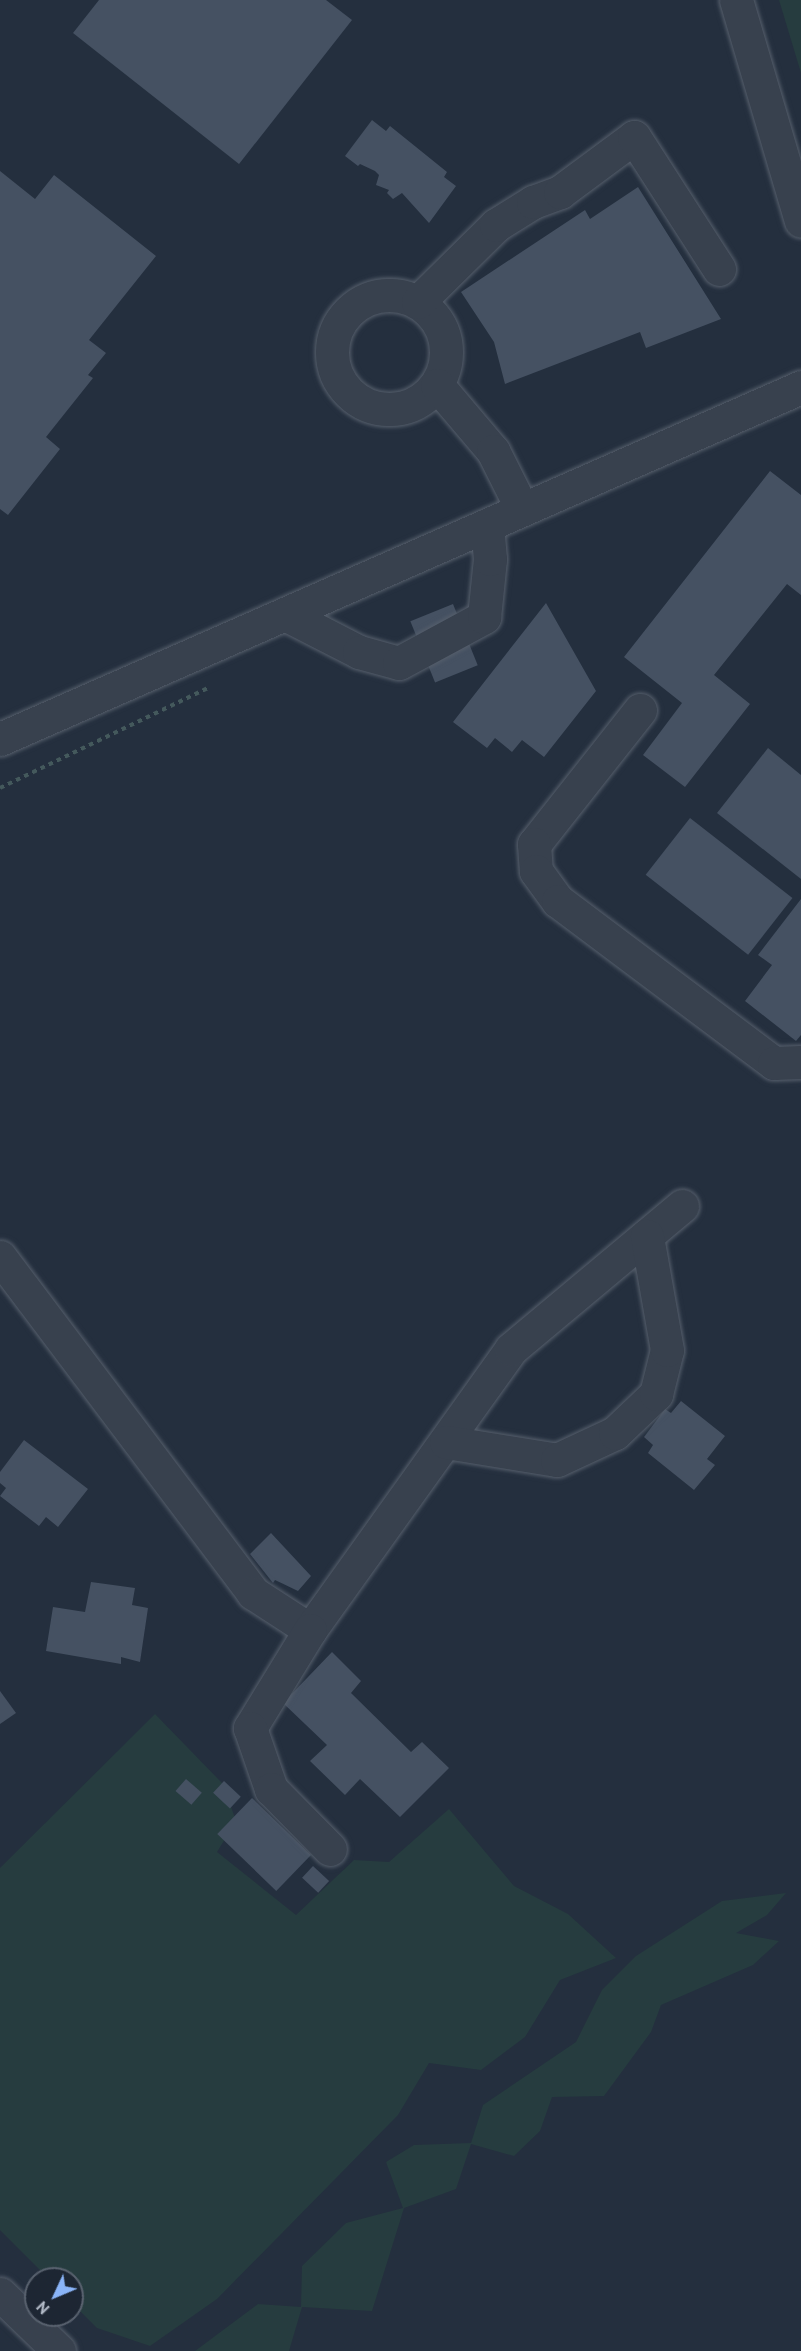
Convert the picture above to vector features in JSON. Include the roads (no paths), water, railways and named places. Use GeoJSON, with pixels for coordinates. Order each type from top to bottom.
{"type":"FeatureCollection","features":[{"type":"Feature","properties":{"kind":"street"},"geometry":{"type":"LineString","coordinates":[[736,0],[801,221]]}},
{"type":"Feature","properties":{"kind":"street"},"geometry":{"type":"LineString","coordinates":[[418,302],[496,225],[533,202],[560,192],[634,137],[719,269]]}},
{"type":"Feature","properties":{"kind":"street"},"geometry":{"type":"LineString","coordinates":[[381,295],[400,296],[418,302],[433,314],[444,340],[445,368],[436,385],[423,399],[405,408],[386,410],[367,406],[351,396],[338,381],[332,364],[337,326],[363,300],[381,295]]}},
{"type":"Feature","properties":{"kind":"street"},"geometry":{"type":"LineString","coordinates":[[436,385],[493,451],[522,509]]}},
{"type":"Feature","properties":{"kind":"street"},"geometry":{"type":"LineString","coordinates":[[0,739],[801,387]]}},
{"type":"Feature","properties":{"kind":"street"},"geometry":{"type":"LineString","coordinates":[[285,614],[359,652],[399,663],[484,617],[490,559],[488,525]]}},
{"type":"Feature","properties":{"kind":"street"},"geometry":{"type":"LineString","coordinates":[[640,710],[534,844],[536,871],[558,901],[774,1063],[801,1062]]}},
{"type":"Feature","properties":{"kind":"street"},"geometry":{"type":"LineString","coordinates":[[330,1849],[271,1789],[250,1728],[310,1630],[511,1349],[682,1206]]}},
{"type":"Feature","properties":{"kind":"street"},"geometry":{"type":"LineString","coordinates":[[446,1442],[556,1460],[615,1432],[656,1394],[667,1350],[647,1236]]}},
{"type":"Feature","properties":{"kind":"street"},"geometry":{"type":"LineString","coordinates":[[0,1257],[253,1593],[310,1630]]}},
{"type":"Feature","properties":{"kind":"street"},"geometry":{"type":"LineString","coordinates":[[0,2294],[59,2351]]}}]}
